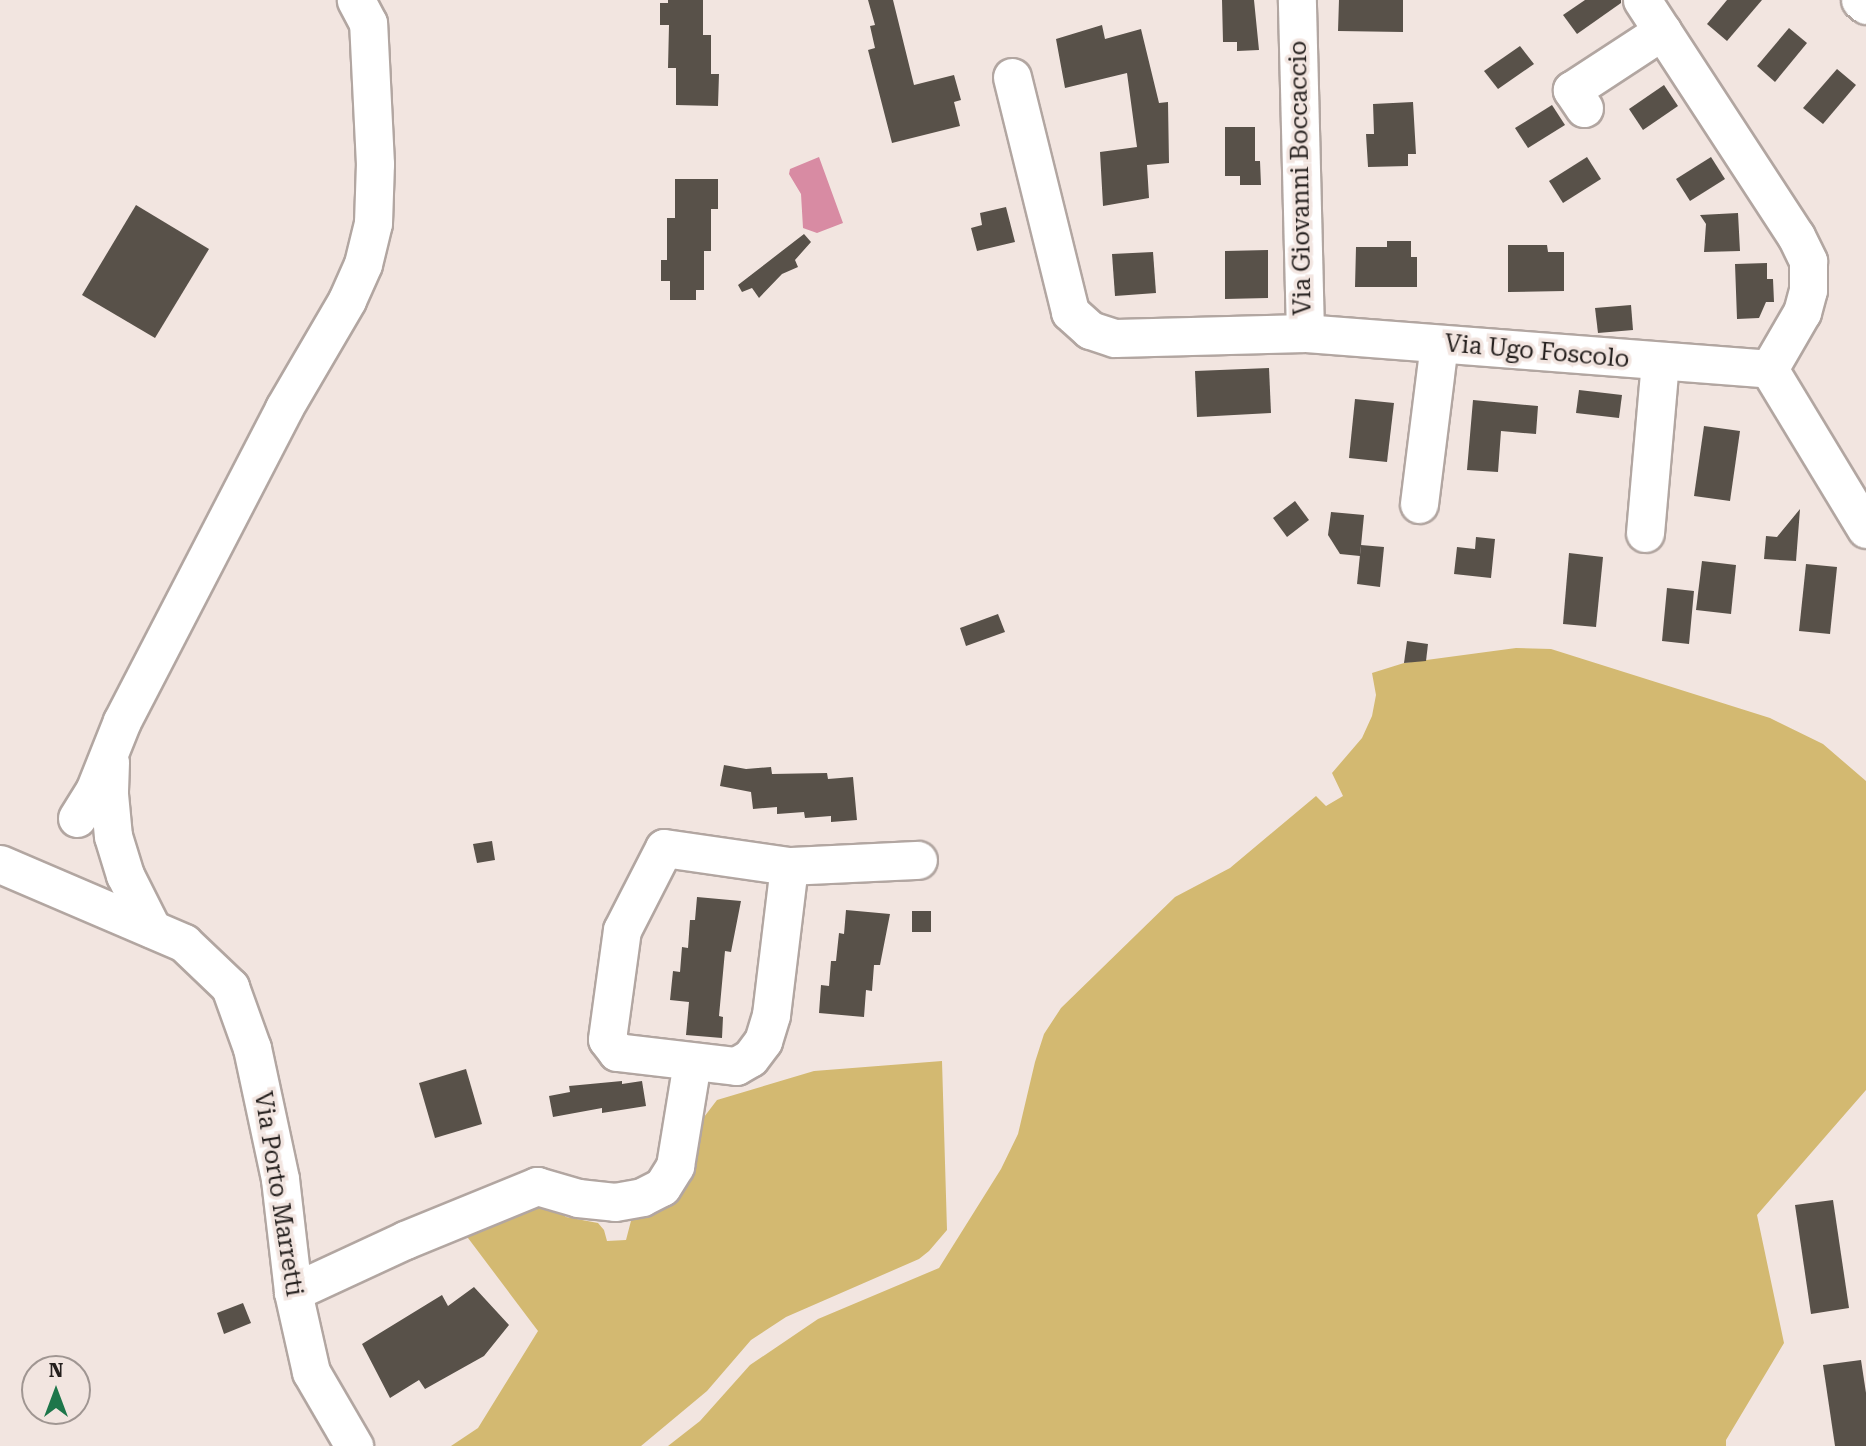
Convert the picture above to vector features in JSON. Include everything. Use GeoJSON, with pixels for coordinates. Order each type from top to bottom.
{"type":"FeatureCollection","features":[{"type":"Feature","properties":{"kind":"street","name":"Via Giovanni Boccaccio"},"geometry":{"type":"LineString","coordinates":[[1012,77],[1070,312],[1090,330],[1115,338],[1305,333],[1297,0]]}},
{"type":"Feature","properties":{"kind":"street"},"geometry":{"type":"LineString","coordinates":[[1642,0],[1796,236],[1808,261],[1808,290],[1802,312],[1769,369],[1866,529]]}},
{"type":"Feature","properties":{"kind":"street"},"geometry":{"type":"LineString","coordinates":[[1860,0],[1866,5]]}},
{"type":"Feature","properties":{"kind":"street"},"geometry":{"type":"LineString","coordinates":[[77,818],[111,754],[122,721],[284,408],[347,300],[363,264],[373,223],[375,164],[368,8]]}},
{"type":"Feature","properties":{"kind":"street"},"geometry":{"type":"LineString","coordinates":[[1584,108],[1572,90],[1662,31]]}},
{"type":"Feature","properties":{"kind":"street","name":"Via Ugo Foscolo"},"geometry":{"type":"LineString","coordinates":[[1305,333],[1769,369]]}},
{"type":"Feature","properties":{"kind":"street"},"geometry":{"type":"LineString","coordinates":[[1419,504],[1439,344]]}},
{"type":"Feature","properties":{"kind":"street"},"geometry":{"type":"LineString","coordinates":[[1645,533],[1660,362]]}},
{"type":"Feature","properties":{"kind":"street"},"geometry":{"type":"LineString","coordinates":[[111,754],[109,794],[113,836],[125,875],[152,929]]}},
{"type":"Feature","properties":{"kind":"street"},"geometry":{"type":"LineString","coordinates":[[789,866],[771,1014],[763,1041],[750,1058],[736,1066],[617,1052],[607,1039],[622,930],[664,848],[789,866],[918,860]]}},
{"type":"Feature","properties":{"kind":"street","name":"Via Porto Marretti"},"geometry":{"type":"LineString","coordinates":[[0,864],[184,943],[230,987],[252,1048],[280,1179],[293,1293],[311,1372],[354,1446]]}},
{"type":"Feature","properties":{"kind":"street"},"geometry":{"type":"LineString","coordinates":[[293,1293],[405,1240],[537,1186],[578,1198],[615,1202],[642,1197],[663,1186],[675,1166],[692,1062]]}},
{"type":"Feature","properties":{"kind":"shaded area"},"geometry":{"type":"Polygon","coordinates":[[[819,157],[843,223],[817,233],[803,228],[801,194],[789,174],[790,169],[819,157]]]}},
{"type":"Feature","properties":{"kind":"shaded area"},"geometry":{"type":"Polygon","coordinates":[[[1516,648],[1551,649],[1770,718],[1823,744],[1866,781],[1866,1090],[1757,1215],[1784,1343],[1726,1440],[1726,1446],[668,1446],[700,1421],[750,1365],[818,1319],[939,1268],[1001,1169],[1018,1134],[1044,1034],[1061,1008],[1175,897],[1230,868],[1316,796],[1326,806],[1343,796],[1332,773],[1362,738],[1372,716],[1376,695],[1372,673],[1404,663],[1516,648]]]}},
{"type":"Feature","properties":{"kind":"shaded area"},"geometry":{"type":"Polygon","coordinates":[[[942,1061],[947,1230],[919,1259],[786,1317],[751,1340],[707,1391],[641,1446],[451,1446],[478,1428],[538,1331],[465,1234],[537,1199],[553,1205],[566,1217],[598,1223],[604,1230],[607,1241],[626,1240],[632,1217],[654,1212],[669,1204],[689,1183],[701,1121],[717,1100],[814,1071],[942,1061]]]}},
{"type":"Feature","properties":{"kind":"building"},"geometry":{"type":"Polygon","coordinates":[[[668,0],[703,0],[703,35],[711,35],[711,74],[719,74],[718,106],[676,105],[676,68],[668,68],[669,25],[660,25],[660,3],[668,3],[668,0]]]}},
{"type":"Feature","properties":{"kind":"building"},"geometry":{"type":"Polygon","coordinates":[[[868,0],[893,0],[914,85],[954,75],[961,100],[954,102],[960,126],[892,143],[868,50],[875,48],[870,26],[875,25],[868,0]]]}},
{"type":"Feature","properties":{"kind":"building"},"geometry":{"type":"Polygon","coordinates":[[[1222,0],[1254,0],[1259,50],[1237,51],[1237,42],[1223,42],[1222,0]]]}},
{"type":"Feature","properties":{"kind":"building"},"geometry":{"type":"Polygon","coordinates":[[[1339,0],[1403,0],[1403,32],[1338,31],[1339,0]]]}},
{"type":"Feature","properties":{"kind":"building"},"geometry":{"type":"Polygon","coordinates":[[[1585,0],[1621,0],[1621,3],[1577,34],[1563,15],[1585,0]]]}},
{"type":"Feature","properties":{"kind":"building"},"geometry":{"type":"Polygon","coordinates":[[[1727,0],[1762,0],[1727,41],[1707,24],[1727,0]]]}},
{"type":"Feature","properties":{"kind":"building"},"geometry":{"type":"Polygon","coordinates":[[[1102,25],[1105,39],[1141,29],[1159,103],[1168,102],[1169,163],[1147,165],[1149,198],[1103,206],[1100,152],[1137,147],[1127,73],[1065,88],[1056,39],[1102,25]]]}},
{"type":"Feature","properties":{"kind":"building"},"geometry":{"type":"Polygon","coordinates":[[[1789,28],[1807,43],[1775,82],[1757,66],[1789,28]]]}},
{"type":"Feature","properties":{"kind":"building"},"geometry":{"type":"Polygon","coordinates":[[[1520,46],[1534,64],[1498,89],[1484,71],[1520,46]]]}},
{"type":"Feature","properties":{"kind":"building"},"geometry":{"type":"Polygon","coordinates":[[[1837,69],[1856,85],[1823,124],[1803,108],[1837,69]]]}},
{"type":"Feature","properties":{"kind":"building"},"geometry":{"type":"Polygon","coordinates":[[[1664,85],[1678,106],[1643,130],[1629,109],[1664,85]]]}},
{"type":"Feature","properties":{"kind":"building"},"geometry":{"type":"Polygon","coordinates":[[[1413,102],[1416,154],[1408,154],[1408,166],[1368,167],[1366,134],[1374,134],[1373,104],[1413,102]]]}},
{"type":"Feature","properties":{"kind":"building"},"geometry":{"type":"Polygon","coordinates":[[[1552,105],[1565,125],[1528,148],[1515,128],[1552,105]]]}},
{"type":"Feature","properties":{"kind":"building"},"geometry":{"type":"Polygon","coordinates":[[[1225,127],[1255,127],[1255,161],[1260,161],[1261,185],[1240,185],[1240,176],[1225,176],[1225,127]]]}},
{"type":"Feature","properties":{"kind":"building"},"geometry":{"type":"Polygon","coordinates":[[[1587,157],[1601,179],[1563,203],[1549,181],[1587,157]]]}},
{"type":"Feature","properties":{"kind":"building"},"geometry":{"type":"Polygon","coordinates":[[[1711,157],[1725,179],[1690,201],[1676,179],[1711,157]]]}},
{"type":"Feature","properties":{"kind":"building"},"geometry":{"type":"Polygon","coordinates":[[[675,179],[718,179],[718,209],[711,209],[711,251],[704,251],[704,290],[696,290],[696,300],[670,300],[670,281],[661,281],[661,260],[667,260],[667,218],[675,218],[675,179]]]}},
{"type":"Feature","properties":{"kind":"building"},"geometry":{"type":"Polygon","coordinates":[[[136,205],[209,249],[155,338],[82,295],[136,205]]]}},
{"type":"Feature","properties":{"kind":"building"},"geometry":{"type":"Polygon","coordinates":[[[1006,207],[1015,242],[977,251],[971,228],[982,225],[980,213],[1006,207]]]}},
{"type":"Feature","properties":{"kind":"building"},"geometry":{"type":"Polygon","coordinates":[[[1738,213],[1740,251],[1704,252],[1706,224],[1700,215],[1738,213]]]}},
{"type":"Feature","properties":{"kind":"building"},"geometry":{"type":"Polygon","coordinates":[[[804,234],[811,242],[795,260],[798,267],[782,274],[759,298],[752,288],[742,292],[738,285],[804,234]]]}},
{"type":"Feature","properties":{"kind":"building"},"geometry":{"type":"Polygon","coordinates":[[[1387,241],[1411,241],[1411,257],[1417,257],[1417,287],[1355,287],[1356,247],[1387,247],[1387,241]]]}},
{"type":"Feature","properties":{"kind":"building"},"geometry":{"type":"Polygon","coordinates":[[[1508,245],[1547,245],[1548,252],[1564,252],[1564,291],[1508,292],[1508,245]]]}},
{"type":"Feature","properties":{"kind":"building"},"geometry":{"type":"Polygon","coordinates":[[[1268,250],[1268,298],[1225,299],[1225,251],[1268,250]]]}},
{"type":"Feature","properties":{"kind":"building"},"geometry":{"type":"Polygon","coordinates":[[[1153,252],[1156,293],[1115,296],[1112,254],[1153,252]]]}},
{"type":"Feature","properties":{"kind":"building"},"geometry":{"type":"Polygon","coordinates":[[[1767,263],[1767,279],[1773,279],[1774,302],[1766,302],[1759,318],[1737,319],[1735,264],[1767,263]]]}},
{"type":"Feature","properties":{"kind":"building"},"geometry":{"type":"Polygon","coordinates":[[[1631,305],[1633,330],[1598,333],[1595,308],[1631,305]]]}},
{"type":"Feature","properties":{"kind":"building"},"geometry":{"type":"Polygon","coordinates":[[[1269,368],[1271,413],[1197,417],[1195,371],[1269,368]]]}},
{"type":"Feature","properties":{"kind":"building"},"geometry":{"type":"Polygon","coordinates":[[[1579,390],[1622,395],[1619,418],[1576,413],[1579,390]]]}},
{"type":"Feature","properties":{"kind":"building"},"geometry":{"type":"Polygon","coordinates":[[[1355,399],[1394,403],[1387,462],[1349,458],[1355,399]]]}},
{"type":"Feature","properties":{"kind":"building"},"geometry":{"type":"Polygon","coordinates":[[[1473,400],[1538,406],[1536,434],[1501,431],[1498,472],[1467,470],[1473,400]]]}},
{"type":"Feature","properties":{"kind":"building"},"geometry":{"type":"Polygon","coordinates":[[[1704,426],[1740,431],[1730,501],[1694,496],[1704,426]]]}},
{"type":"Feature","properties":{"kind":"building"},"geometry":{"type":"Polygon","coordinates":[[[1295,501],[1309,520],[1287,537],[1273,518],[1295,501]]]}},
{"type":"Feature","properties":{"kind":"building"},"geometry":{"type":"Polygon","coordinates":[[[1800,509],[1796,561],[1764,559],[1766,536],[1777,537],[1800,509]]]}},
{"type":"Feature","properties":{"kind":"building"},"geometry":{"type":"Polygon","coordinates":[[[1331,512],[1364,515],[1360,556],[1340,554],[1328,535],[1331,512]]]}},
{"type":"Feature","properties":{"kind":"building"},"geometry":{"type":"Polygon","coordinates":[[[1476,537],[1495,539],[1491,578],[1454,574],[1457,547],[1475,549],[1476,537]]]}},
{"type":"Feature","properties":{"kind":"building"},"geometry":{"type":"Polygon","coordinates":[[[1361,545],[1384,547],[1380,587],[1357,584],[1361,545]]]}},
{"type":"Feature","properties":{"kind":"building"},"geometry":{"type":"Polygon","coordinates":[[[1569,553],[1603,557],[1596,627],[1563,624],[1569,553]]]}},
{"type":"Feature","properties":{"kind":"building"},"geometry":{"type":"Polygon","coordinates":[[[1702,561],[1736,565],[1731,614],[1696,610],[1702,561]]]}},
{"type":"Feature","properties":{"kind":"building"},"geometry":{"type":"Polygon","coordinates":[[[1806,564],[1837,567],[1830,634],[1799,631],[1806,564]]]}},
{"type":"Feature","properties":{"kind":"building"},"geometry":{"type":"Polygon","coordinates":[[[1667,588],[1694,591],[1689,644],[1662,641],[1667,588]]]}},
{"type":"Feature","properties":{"kind":"building"},"geometry":{"type":"Polygon","coordinates":[[[998,614],[1005,632],[966,646],[960,628],[998,614]]]}},
{"type":"Feature","properties":{"kind":"building"},"geometry":{"type":"Polygon","coordinates":[[[1407,641],[1428,644],[1426,661],[1404,663],[1407,641]]]}},
{"type":"Feature","properties":{"kind":"building"},"geometry":{"type":"Polygon","coordinates":[[[724,765],[746,769],[771,767],[772,774],[827,773],[828,779],[853,777],[857,820],[831,822],[831,816],[805,818],[804,812],[777,814],[777,807],[753,809],[751,792],[720,786],[724,765]]]}},
{"type":"Feature","properties":{"kind":"building"},"geometry":{"type":"Polygon","coordinates":[[[492,841],[495,860],[477,863],[473,844],[492,841]]]}},
{"type":"Feature","properties":{"kind":"building"},"geometry":{"type":"Polygon","coordinates":[[[697,897],[741,901],[731,952],[725,951],[719,1016],[723,1017],[722,1038],[686,1035],[689,1002],[670,1000],[673,971],[680,972],[682,947],[688,948],[690,920],[695,920],[697,897]]]}},
{"type":"Feature","properties":{"kind":"building"},"geometry":{"type":"Polygon","coordinates":[[[846,910],[890,914],[880,965],[874,965],[872,991],[866,990],[864,1017],[819,1013],[821,985],[829,986],[831,961],[836,961],[839,933],[844,934],[846,910]]]}},
{"type":"Feature","properties":{"kind":"building"},"geometry":{"type":"Polygon","coordinates":[[[912,911],[931,911],[931,932],[912,932],[912,911]]]}},
{"type":"Feature","properties":{"kind":"building"},"geometry":{"type":"Polygon","coordinates":[[[466,1069],[482,1124],[435,1138],[419,1083],[466,1069]]]}},
{"type":"Feature","properties":{"kind":"building"},"geometry":{"type":"Polygon","coordinates":[[[622,1081],[622,1084],[642,1081],[646,1106],[602,1113],[602,1108],[553,1117],[549,1096],[570,1092],[569,1086],[622,1081]]]}},
{"type":"Feature","properties":{"kind":"building"},"geometry":{"type":"Polygon","coordinates":[[[1833,1200],[1849,1308],[1811,1314],[1795,1205],[1833,1200]]]}},
{"type":"Feature","properties":{"kind":"building"},"geometry":{"type":"Polygon","coordinates":[[[474,1287],[509,1325],[484,1356],[425,1389],[419,1380],[390,1398],[362,1344],[442,1295],[448,1306],[474,1287]]]}},
{"type":"Feature","properties":{"kind":"building"},"geometry":{"type":"Polygon","coordinates":[[[243,1303],[251,1323],[224,1334],[217,1313],[243,1303]]]}},
{"type":"Feature","properties":{"kind":"building"},"geometry":{"type":"Polygon","coordinates":[[[1861,1360],[1866,1393],[1866,1446],[1835,1446],[1823,1365],[1861,1360]]]}}]}
